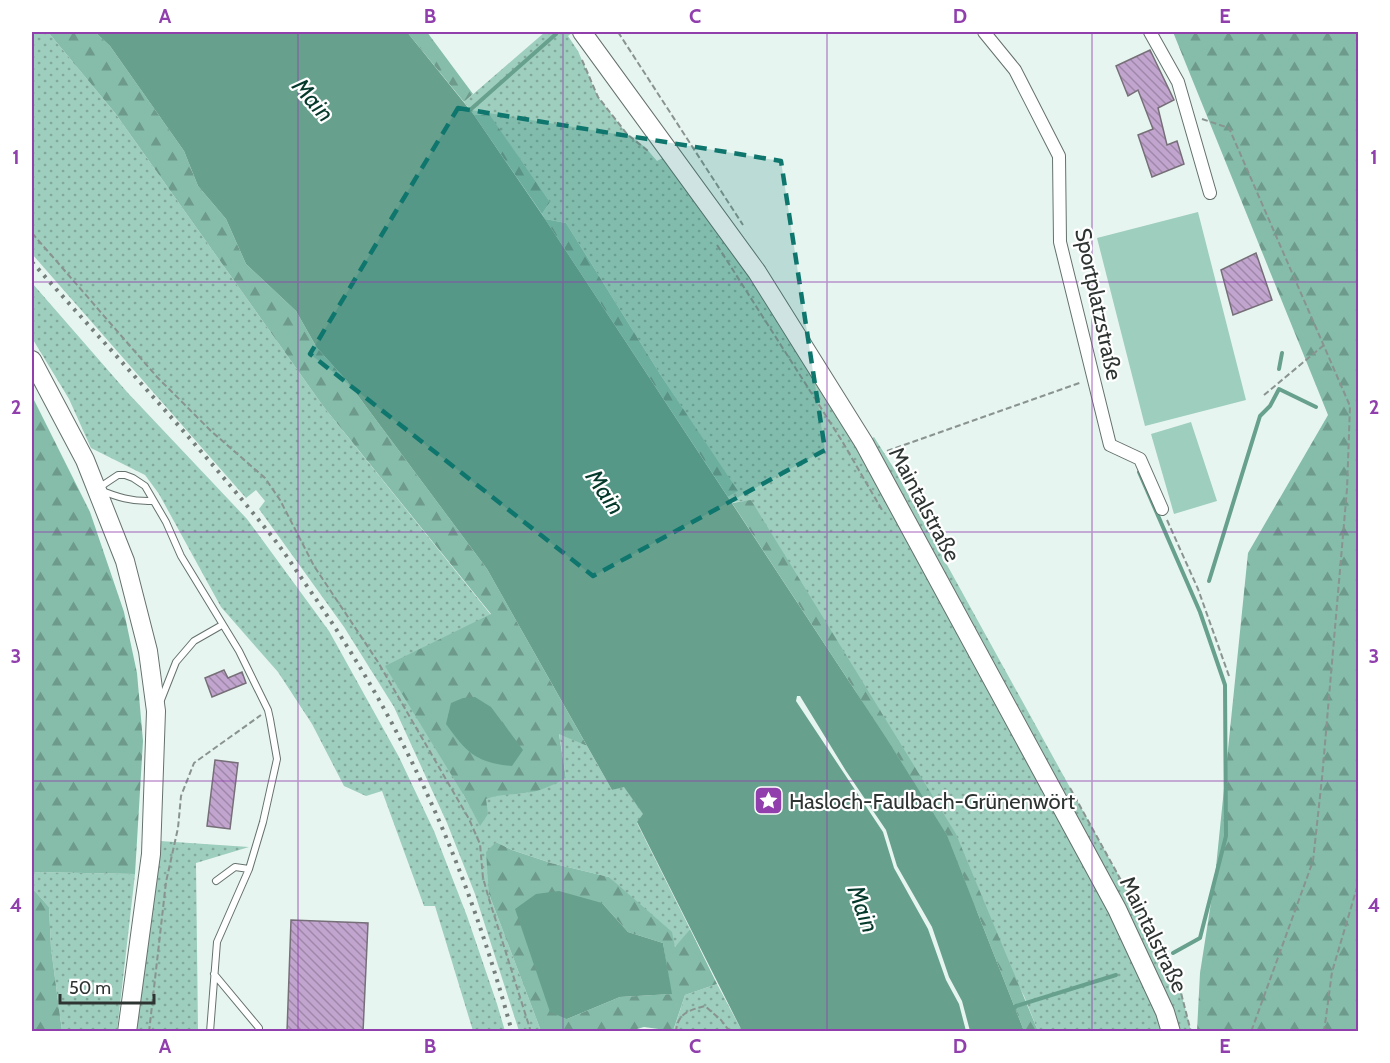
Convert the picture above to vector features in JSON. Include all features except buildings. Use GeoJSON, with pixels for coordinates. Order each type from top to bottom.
{"type":"FeatureCollection","features":[{"type":"Feature","properties":{"kind":"main road","name":"Maintalstraße"},"geometry":{"type":"LineString","coordinates":[[584,35],[757,272],[864,443],[1117,909],[1165,1012],[1170,1032]]}},
{"type":"Feature","properties":{"kind":"main road"},"geometry":{"type":"LineString","coordinates":[[32,360],[85,460],[97,489],[125,561],[148,651],[156,711],[151,854],[127,1032]]}},
{"type":"Feature","properties":{"kind":"street","name":"Sportplatzstraße"},"geometry":{"type":"LineString","coordinates":[[984,32],[1015,70],[1059,156],[1060,242],[1110,445],[1140,459],[1162,509]]}},
{"type":"Feature","properties":{"kind":"street"},"geometry":{"type":"LineString","coordinates":[[1150,32],[1178,82],[1210,193]]}},
{"type":"Feature","properties":{"kind":"lane"},"geometry":{"type":"LineString","coordinates":[[97,489],[118,475],[125,475],[145,486],[182,556],[239,651],[268,710],[277,759],[263,822],[249,869],[217,942],[210,1032]]}},
{"type":"Feature","properties":{"kind":"lane"},"geometry":{"type":"LineString","coordinates":[[97,489],[118,498],[153,501]]}},
{"type":"Feature","properties":{"kind":"lane"},"geometry":{"type":"LineString","coordinates":[[156,711],[176,662],[194,640],[222,625]]}},
{"type":"Feature","properties":{"kind":"lane"},"geometry":{"type":"LineString","coordinates":[[216,881],[235,867],[249,869]]}},
{"type":"Feature","properties":{"kind":"lane"},"geometry":{"type":"LineString","coordinates":[[214,974],[259,1028],[259,1032]]}},
{"type":"Feature","properties":{"kind":"path"},"geometry":{"type":"LineString","coordinates":[[584,35],[578,51],[598,97],[627,134],[651,154]]}},
{"type":"Feature","properties":{"kind":"path"},"geometry":{"type":"LineString","coordinates":[[1188,115],[1229,128],[1350,406],[1347,489],[1322,778],[1312,861],[1251,1032]]}},
{"type":"Feature","properties":{"kind":"path"},"geometry":{"type":"LineString","coordinates":[[32,233],[158,377],[211,431],[265,478],[280,500],[314,566],[378,662],[469,819],[480,844],[483,878],[531,1032]]}},
{"type":"Feature","properties":{"kind":"path"},"geometry":{"type":"LineString","coordinates":[[716,244],[842,441],[884,514]]}},
{"type":"Feature","properties":{"kind":"path"},"geometry":{"type":"LineString","coordinates":[[1264,395],[1324,345]]}},
{"type":"Feature","properties":{"kind":"path"},"geometry":{"type":"LineString","coordinates":[[883,452],[1093,378]]}},
{"type":"Feature","properties":{"kind":"path"},"geometry":{"type":"LineString","coordinates":[[1162,509],[1198,589],[1229,676]]}},
{"type":"Feature","properties":{"kind":"path"},"geometry":{"type":"LineString","coordinates":[[149,1032],[166,882],[178,828],[181,796],[194,763],[268,710]]}},
{"type":"Feature","properties":{"kind":"path"},"geometry":{"type":"LineString","coordinates":[[1324,1032],[1332,972],[1359,884]]}},
{"type":"Feature","properties":{"kind":"path"},"geometry":{"type":"LineString","coordinates":[[676,1032],[676,1024],[685,1012],[705,1006],[721,1020],[730,1032]]}},
{"type":"Feature","properties":{"kind":"highlighted area"},"geometry":{"type":"Polygon","coordinates":[[[458,108],[781,161],[825,450],[593,576],[310,354],[458,108]]]}},
{"type":"Feature","properties":{"kind":"shaded area"},"geometry":{"type":"Polygon","coordinates":[[[32,32],[48,32],[115,113],[323,406],[491,615],[463,794],[480,825],[485,799],[498,794],[526,793],[566,778],[559,733],[587,746],[612,790],[624,786],[644,815],[637,823],[690,929],[676,947],[609,877],[551,863],[496,842],[489,894],[541,1031],[519,1031],[475,894],[447,823],[394,707],[344,627],[259,509],[265,501],[256,490],[246,498],[32,254],[32,32]]]}},
{"type":"Feature","properties":{"kind":"shaded area"},"geometry":{"type":"Polygon","coordinates":[[[545,32],[573,32],[568,36],[578,51],[598,97],[627,134],[645,147],[657,161],[670,154],[865,443],[874,437],[893,467],[1179,985],[1191,1031],[1038,1031],[1024,996],[751,501],[732,502],[728,497],[737,491],[660,374],[566,223],[545,219],[542,214],[550,202],[487,112],[484,115],[474,115],[464,102],[545,32]]]}},
{"type":"Feature","properties":{"kind":"shaded area"},"geometry":{"type":"Polygon","coordinates":[[[1198,212],[1246,400],[1145,426],[1097,238],[1198,212]]]}},
{"type":"Feature","properties":{"kind":"shaded area"},"geometry":{"type":"Polygon","coordinates":[[[32,283],[127,392],[247,519],[329,631],[399,757],[434,831],[467,916],[505,1031],[473,1031],[435,906],[424,906],[382,791],[366,796],[344,786],[312,724],[278,672],[221,607],[159,494],[145,475],[91,448],[69,399],[32,338],[32,283]]]}},
{"type":"Feature","properties":{"kind":"shaded area"},"geometry":{"type":"Polygon","coordinates":[[[1191,422],[1217,501],[1174,514],[1151,434],[1191,422]]]}},
{"type":"Feature","properties":{"kind":"shaded area"},"geometry":{"type":"Polygon","coordinates":[[[160,841],[249,847],[196,863],[198,1031],[136,1032],[160,841]]]}},
{"type":"Feature","properties":{"kind":"shaded area"},"geometry":{"type":"Polygon","coordinates":[[[32,872],[135,874],[117,1031],[62,1031],[51,948],[49,907],[32,888],[32,872]]]}},
{"type":"Feature","properties":{"kind":"shaded area"},"geometry":{"type":"Polygon","coordinates":[[[717,984],[742,1031],[673,1032],[685,995],[717,984]]]}},
{"type":"Feature","properties":{"kind":"green space"},"geometry":{"type":"Polygon","coordinates":[[[48,32],[95,32],[110,46],[184,151],[198,186],[226,219],[246,264],[296,311],[317,348],[347,381],[487,569],[587,746],[559,734],[566,778],[535,791],[486,799],[488,814],[480,826],[385,666],[491,614],[323,406],[115,113],[48,32]]]}},
{"type":"Feature","properties":{"kind":"green space"},"geometry":{"type":"Polygon","coordinates":[[[407,32],[427,32],[473,94],[464,102],[407,32]]]}},
{"type":"Feature","properties":{"kind":"green space"},"geometry":{"type":"Polygon","coordinates":[[[1173,32],[1358,32],[1358,1031],[1197,1031],[1200,973],[1215,877],[1248,553],[1328,415],[1173,32]]]}},
{"type":"Feature","properties":{"kind":"green space"},"geometry":{"type":"Polygon","coordinates":[[[487,111],[550,202],[542,214],[474,115],[483,115],[487,111]]]}},
{"type":"Feature","properties":{"kind":"green space"},"geometry":{"type":"Polygon","coordinates":[[[545,219],[566,223],[660,374],[738,491],[728,497],[545,219]]]}},
{"type":"Feature","properties":{"kind":"green space"},"geometry":{"type":"Polygon","coordinates":[[[32,396],[90,512],[124,612],[137,673],[143,741],[135,874],[32,872],[32,396]]]}},
{"type":"Feature","properties":{"kind":"green space"},"geometry":{"type":"Polygon","coordinates":[[[751,500],[956,834],[1038,1031],[1024,1031],[947,835],[887,739],[732,503],[751,500]]]}},
{"type":"Feature","properties":{"kind":"green space"},"geometry":{"type":"Polygon","coordinates":[[[496,842],[551,863],[609,877],[672,932],[675,947],[690,929],[717,984],[685,995],[673,1031],[644,1027],[626,1032],[541,1031],[489,894],[486,852],[496,842]],[[602,903],[567,1019],[620,997],[671,994],[663,943],[628,932],[602,903]]]}},
{"type":"Feature","properties":{"kind":"green space"},"geometry":{"type":"Polygon","coordinates":[[[32,888],[49,907],[51,948],[62,1031],[32,1031],[32,888]]]}},
{"type":"Feature","properties":{"kind":"water","name":"Main"},"geometry":{"type":"Polygon","coordinates":[[[95,32],[407,32],[474,115],[545,219],[887,739],[947,835],[1024,1031],[970,1031],[962,1001],[949,977],[932,927],[897,866],[886,830],[800,696],[797,696],[796,701],[883,832],[894,868],[928,929],[946,980],[959,1004],[966,1031],[742,1031],[637,822],[643,814],[624,787],[612,790],[487,569],[347,381],[317,348],[296,311],[246,264],[226,219],[198,186],[184,151],[110,46],[95,32]]]}},
{"type":"Feature","properties":{"kind":"water"},"geometry":{"type":"Polygon","coordinates":[[[475,697],[491,707],[523,750],[512,766],[489,762],[473,754],[466,749],[446,724],[451,703],[463,698],[475,697]]]}},
{"type":"Feature","properties":{"kind":"water"},"geometry":{"type":"Polygon","coordinates":[[[559,891],[602,903],[628,932],[663,943],[672,994],[620,997],[567,1019],[550,1012],[515,909],[536,894],[559,891]]]}},
{"type":"Feature","properties":{"kind":"waterway"},"geometry":{"type":"LineString","coordinates":[[470,110],[556,34]]}},
{"type":"Feature","properties":{"kind":"waterway"},"geometry":{"type":"LineString","coordinates":[[1279,369],[1282,353]]}},
{"type":"Feature","properties":{"kind":"waterway"},"geometry":{"type":"LineString","coordinates":[[1209,581],[1260,416],[1270,406],[1279,389],[1316,407]]}},
{"type":"Feature","properties":{"kind":"waterway"},"geometry":{"type":"LineString","coordinates":[[1139,472],[1200,612],[1225,685],[1226,836],[1200,938],[1173,953]]}},
{"type":"Feature","properties":{"kind":"waterway"},"geometry":{"type":"LineString","coordinates":[[1013,1010],[1016,1006],[1116,975]]}},
{"type":"Feature","properties":{"kind":"railway"},"geometry":{"type":"LineString","coordinates":[[32,262],[180,427],[272,536],[344,641],[404,747],[454,856],[475,913],[512,1032]]}},
{"type":"Feature","properties":{"kind":"place","name":"Hasloch-Faulbach-Grünenwört"},"geometry":{"type":"Point","coordinates":[768,801]}}]}
